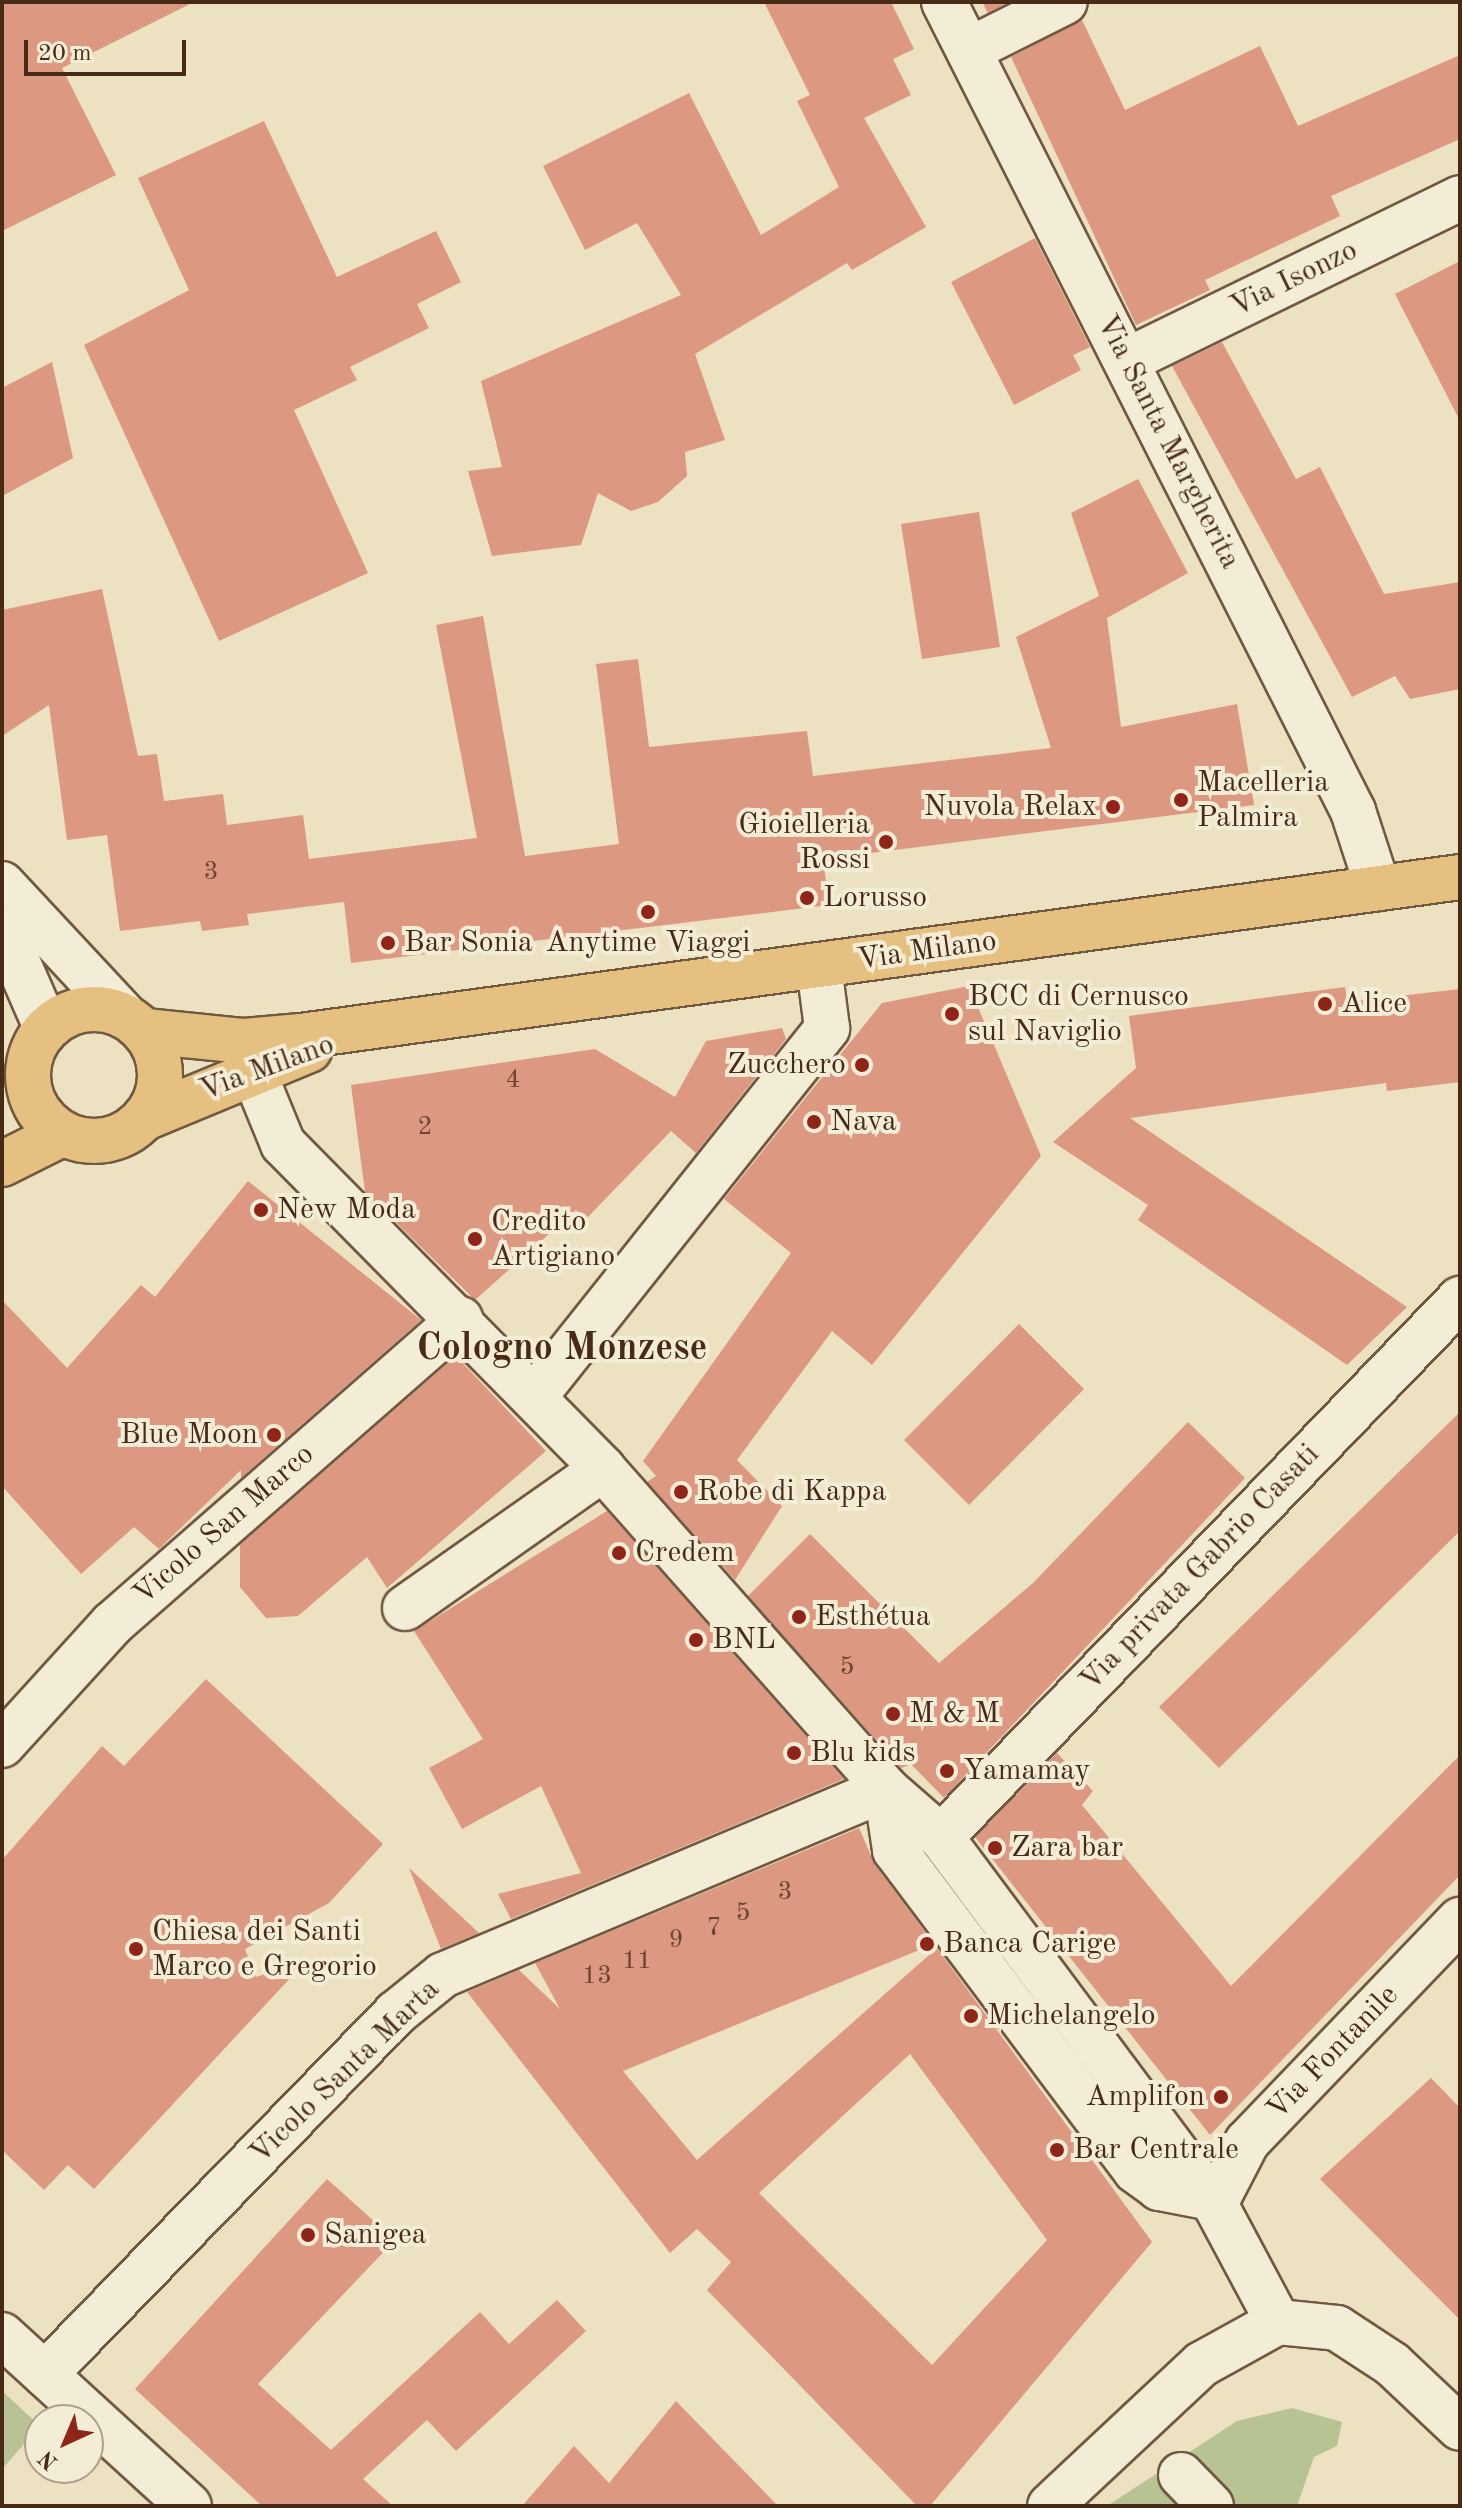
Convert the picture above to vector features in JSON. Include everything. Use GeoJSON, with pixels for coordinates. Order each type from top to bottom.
{"type":"FeatureCollection","features":[{"type":"Feature","properties":{"kind":"main road","name":"Via Milano"},"geometry":{"type":"LineString","coordinates":[[134,1023],[244,1041],[393,1025],[1460,877]]}},
{"type":"Feature","properties":{"kind":"main road"},"geometry":{"type":"LineString","coordinates":[[97,1008],[134,1023],[159,1060],[158,1094],[145,1118],[116,1138],[91,1142],[62,1134],[14,1089],[46,1027],[67,1013],[97,1008]]}},
{"type":"Feature","properties":{"kind":"main road","name":"Via Milano"},"geometry":{"type":"LineString","coordinates":[[145,1118],[253,1071],[393,1025]]}},
{"type":"Feature","properties":{"kind":"main road"},"geometry":{"type":"LineString","coordinates":[[2,1164],[62,1134]]}},
{"type":"Feature","properties":{"kind":"street","name":"Via Santa Margherita"},"geometry":{"type":"LineString","coordinates":[[944,2],[1128,360],[1353,811],[1378,888]]}},
{"type":"Feature","properties":{"kind":"street"},"geometry":{"type":"LineString","coordinates":[[969,50],[1065,2]]}},
{"type":"Feature","properties":{"kind":"street","name":"Via Isonzo"},"geometry":{"type":"LineString","coordinates":[[1128,360],[1460,198]]}},
{"type":"Feature","properties":{"kind":"street"},"geometry":{"type":"LineString","coordinates":[[2,884],[134,1023]]}},
{"type":"Feature","properties":{"kind":"street"},"geometry":{"type":"LineString","coordinates":[[2,926],[46,1027]]}},
{"type":"Feature","properties":{"kind":"street"},"geometry":{"type":"LineString","coordinates":[[534,1397],[827,1028],[819,966]]}},
{"type":"Feature","properties":{"kind":"street"},"geometry":{"type":"LineString","coordinates":[[253,1071],[283,1144],[452,1326],[534,1397],[603,1469],[886,1789],[941,1837],[1213,2201],[1278,2322]]}},
{"type":"Feature","properties":{"kind":"street","name":"Via privata Gabrio Casati"},"geometry":{"type":"LineString","coordinates":[[941,1837],[1460,1299]]}},
{"type":"Feature","properties":{"kind":"street","name":"Vicolo San Marco"},"geometry":{"type":"LineString","coordinates":[[2,1745],[112,1624],[452,1326]]}},
{"type":"Feature","properties":{"kind":"street"},"geometry":{"type":"LineString","coordinates":[[405,1608],[603,1469]]}},
{"type":"Feature","properties":{"kind":"street"},"geometry":{"type":"LineString","coordinates":[[886,1789],[895,1850],[1136,2171],[1159,2188],[1213,2201]]}},
{"type":"Feature","properties":{"kind":"street","name":"Vicolo Santa Marta"},"geometry":{"type":"LineString","coordinates":[[45,2374],[396,2013],[443,1975],[886,1789]]}},
{"type":"Feature","properties":{"kind":"street","name":"Via Fontanile"},"geometry":{"type":"LineString","coordinates":[[1213,2201],[1247,2142],[1460,1920]]}},
{"type":"Feature","properties":{"kind":"street"},"geometry":{"type":"LineString","coordinates":[[1050,2506],[1202,2364],[1278,2322],[1337,2328],[1392,2364],[1460,2428]]}},
{"type":"Feature","properties":{"kind":"street"},"geometry":{"type":"LineString","coordinates":[[2,2335],[189,2506]]}},
{"type":"Feature","properties":{"kind":"street"},"geometry":{"type":"LineString","coordinates":[[1181,2475],[1211,2506]]}},
{"type":"Feature","properties":{"kind":"green space"},"geometry":{"type":"Polygon","coordinates":[[[2,2391],[24,2411],[24,2444],[2,2469],[2,2391]]]}},
{"type":"Feature","properties":{"kind":"green space"},"geometry":{"type":"Polygon","coordinates":[[[1292,2408],[1342,2422],[1337,2446],[1314,2457],[1297,2506],[1107,2506],[1237,2421],[1292,2408]]]}},
{"type":"Feature","properties":{"kind":"building"},"geometry":{"type":"Polygon","coordinates":[[[2,2],[194,2],[62,68],[116,175],[2,231],[2,2]]]}},
{"type":"Feature","properties":{"kind":"building"},"geometry":{"type":"Polygon","coordinates":[[[764,2],[891,2],[914,49],[893,59],[911,95],[864,118],[926,227],[852,270],[847,263],[695,354],[725,440],[685,452],[687,476],[658,502],[631,511],[598,493],[581,545],[492,556],[468,471],[502,467],[481,381],[681,295],[637,223],[585,250],[543,166],[689,93],[761,235],[839,187],[797,101],[810,95],[764,2]]]}},
{"type":"Feature","properties":{"kind":"building"},"geometry":{"type":"Polygon","coordinates":[[[982,2],[1009,2],[988,13],[982,2]]]}},
{"type":"Feature","properties":{"kind":"building"},"geometry":{"type":"Polygon","coordinates":[[[1082,20],[1125,110],[1260,46],[1298,126],[1460,55],[1460,139],[1331,196],[1340,216],[1205,280],[1210,290],[1136,325],[1011,57],[1082,20]]]}},
{"type":"Feature","properties":{"kind":"building"},"geometry":{"type":"Polygon","coordinates":[[[264,121],[337,277],[436,231],[461,282],[417,304],[429,328],[350,367],[357,380],[294,410],[368,573],[219,641],[84,345],[189,290],[138,178],[264,121]]]}},
{"type":"Feature","properties":{"kind":"building"},"geometry":{"type":"Polygon","coordinates":[[[1035,238],[1090,347],[1073,355],[1081,370],[1014,405],[951,282],[1035,238]]]}},
{"type":"Feature","properties":{"kind":"building"},"geometry":{"type":"Polygon","coordinates":[[[1460,261],[1460,421],[1395,294],[1460,261]]]}},
{"type":"Feature","properties":{"kind":"building"},"geometry":{"type":"Polygon","coordinates":[[[1222,342],[1296,479],[1320,467],[1384,594],[1460,582],[1460,689],[1410,699],[1395,676],[1352,697],[1172,366],[1222,342]]]}},
{"type":"Feature","properties":{"kind":"building"},"geometry":{"type":"Polygon","coordinates":[[[52,362],[73,458],[2,496],[2,388],[52,362]]]}},
{"type":"Feature","properties":{"kind":"building"},"geometry":{"type":"Polygon","coordinates":[[[1138,479],[1188,573],[1107,618],[1121,727],[1237,704],[1254,805],[823,859],[829,905],[351,963],[344,902],[247,914],[249,925],[202,931],[200,921],[120,931],[107,835],[67,840],[49,705],[2,736],[2,610],[102,589],[138,756],[157,754],[164,801],[223,794],[227,825],[303,815],[309,859],[477,838],[436,625],[483,616],[525,856],[619,844],[596,664],[638,659],[649,747],[807,731],[813,776],[1051,748],[1016,637],[1099,596],[1071,513],[1138,479]]]}},
{"type":"Feature","properties":{"kind":"building"},"geometry":{"type":"Polygon","coordinates":[[[979,512],[1000,647],[922,659],[901,524],[979,512]]]}},
{"type":"Feature","properties":{"kind":"building"},"geometry":{"type":"Polygon","coordinates":[[[969,986],[1041,1156],[872,1365],[832,1331],[737,1460],[782,1506],[735,1580],[647,1482],[656,1476],[643,1461],[791,1253],[724,1199],[882,1003],[969,986]]]}},
{"type":"Feature","properties":{"kind":"building"},"geometry":{"type":"Polygon","coordinates":[[[1345,987],[1347,1002],[1460,989],[1460,1082],[1387,1091],[1386,1083],[1130,1118],[1407,1307],[1347,1365],[1138,1220],[1148,1205],[1053,1142],[1136,1068],[1129,1016],[1345,987]]]}},
{"type":"Feature","properties":{"kind":"building"},"geometry":{"type":"Polygon","coordinates":[[[782,1028],[786,1039],[696,1153],[671,1131],[585,1220],[576,1210],[475,1300],[365,1192],[351,1085],[595,1049],[675,1097],[706,1041],[782,1028]]]}},
{"type":"Feature","properties":{"kind":"building"},"geometry":{"type":"Polygon","coordinates":[[[248,1181],[421,1320],[241,1478],[241,1470],[159,1549],[134,1527],[81,1574],[2,1486],[2,1300],[67,1368],[141,1285],[155,1297],[248,1181]]]}},
{"type":"Feature","properties":{"kind":"building"},"geometry":{"type":"Polygon","coordinates":[[[1019,1324],[1084,1389],[969,1505],[904,1440],[1019,1324]]]}},
{"type":"Feature","properties":{"kind":"building"},"geometry":{"type":"Polygon","coordinates":[[[456,1356],[546,1451],[387,1588],[367,1557],[298,1616],[266,1618],[240,1587],[240,1545],[456,1356]]]}},
{"type":"Feature","properties":{"kind":"building"},"geometry":{"type":"Polygon","coordinates":[[[1460,1412],[1460,1531],[1219,1768],[1159,1707],[1460,1412]]]}},
{"type":"Feature","properties":{"kind":"building"},"geometry":{"type":"Polygon","coordinates":[[[1188,1422],[1245,1478],[944,1798],[911,1764],[901,1768],[748,1596],[810,1534],[939,1663],[1033,1583],[1188,1422]]]}},
{"type":"Feature","properties":{"kind":"building"},"geometry":{"type":"Polygon","coordinates":[[[607,1511],[844,1779],[511,1919],[498,1894],[581,1873],[541,1786],[462,1829],[429,1768],[483,1739],[414,1631],[607,1511]]]}},
{"type":"Feature","properties":{"kind":"building","name":"Chiesa dei Santi Marco e Gregorio"},"geometry":{"type":"Polygon","coordinates":[[[206,1679],[383,1844],[329,1903],[245,1949],[256,1977],[306,1961],[94,2189],[68,2165],[44,2190],[2,2150],[2,1860],[102,1746],[124,1766],[206,1679]]]}},
{"type":"Feature","properties":{"kind":"building"},"geometry":{"type":"Polygon","coordinates":[[[1057,1753],[1093,1791],[1082,1805],[1231,1986],[1460,1755],[1460,1875],[1210,2135],[975,1837],[1057,1753]]]}},
{"type":"Feature","properties":{"kind":"building"},"geometry":{"type":"Polygon","coordinates":[[[859,1828],[875,1865],[934,1944],[623,2071],[697,2160],[937,1948],[1152,2242],[930,2506],[917,2506],[707,2290],[731,2262],[697,2229],[670,2253],[467,1992],[519,1970],[560,2009],[535,1963],[859,1828]],[[910,2054],[759,2193],[932,2365],[1047,2240],[910,2054]]]}},
{"type":"Feature","properties":{"kind":"building"},"geometry":{"type":"Polygon","coordinates":[[[409,1868],[479,1933],[441,1949],[409,1868]]]}},
{"type":"Feature","properties":{"kind":"building"},"geometry":{"type":"Polygon","coordinates":[[[1431,2078],[1460,2108],[1460,2320],[1320,2179],[1431,2078]]]}},
{"type":"Feature","properties":{"kind":"building"},"geometry":{"type":"Polygon","coordinates":[[[327,2179],[395,2240],[258,2384],[331,2450],[480,2312],[509,2344],[557,2300],[586,2331],[456,2451],[427,2420],[363,2479],[393,2506],[262,2506],[135,2389],[327,2179]]]}},
{"type":"Feature","properties":{"kind":"building"},"geometry":{"type":"Polygon","coordinates":[[[676,2401],[778,2506],[522,2506],[574,2446],[609,2483],[676,2401]]]}},
{"type":"Feature","properties":{"kind":"place","name":"Macelleria Palmira"},"geometry":{"type":"Point","coordinates":[1181,800]}},
{"type":"Feature","properties":{"kind":"place","name":"Nuvola Relax"},"geometry":{"type":"Point","coordinates":[1113,807]}},
{"type":"Feature","properties":{"kind":"place","name":"Gioielleria Rossi"},"geometry":{"type":"Point","coordinates":[886,842]}},
{"type":"Feature","properties":{"kind":"place","name":"Lorusso"},"geometry":{"type":"Point","coordinates":[807,898]}},
{"type":"Feature","properties":{"kind":"place","name":"Anytime Viaggi"},"geometry":{"type":"Point","coordinates":[648,912]}},
{"type":"Feature","properties":{"kind":"place","name":"Bar Sonia"},"geometry":{"type":"Point","coordinates":[388,943]}},
{"type":"Feature","properties":{"kind":"place","name":"Alice"},"geometry":{"type":"Point","coordinates":[1325,1004]}},
{"type":"Feature","properties":{"kind":"place","name":"BCC di Cernusco sul Naviglio"},"geometry":{"type":"Point","coordinates":[952,1014]}},
{"type":"Feature","properties":{"kind":"place","name":"Zucchero"},"geometry":{"type":"Point","coordinates":[862,1065]}},
{"type":"Feature","properties":{"kind":"place","name":"Nava"},"geometry":{"type":"Point","coordinates":[814,1122]}},
{"type":"Feature","properties":{"kind":"place","name":"New Moda"},"geometry":{"type":"Point","coordinates":[261,1210]}},
{"type":"Feature","properties":{"kind":"place","name":"Credito Artigiano"},"geometry":{"type":"Point","coordinates":[475,1239]}},
{"type":"Feature","properties":{"kind":"place","name":"Blue Moon"},"geometry":{"type":"Point","coordinates":[274,1435]}},
{"type":"Feature","properties":{"kind":"place","name":"Robe di Kappa"},"geometry":{"type":"Point","coordinates":[681,1492]}},
{"type":"Feature","properties":{"kind":"place","name":"Credem"},"geometry":{"type":"Point","coordinates":[619,1553]}},
{"type":"Feature","properties":{"kind":"place","name":"Esthétua"},"geometry":{"type":"Point","coordinates":[799,1617]}},
{"type":"Feature","properties":{"kind":"place","name":"BNL"},"geometry":{"type":"Point","coordinates":[696,1640]}},
{"type":"Feature","properties":{"kind":"place","name":"M & M"},"geometry":{"type":"Point","coordinates":[893,1714]}},
{"type":"Feature","properties":{"kind":"place","name":"Blu kids"},"geometry":{"type":"Point","coordinates":[794,1753]}},
{"type":"Feature","properties":{"kind":"place","name":"Yamamay"},"geometry":{"type":"Point","coordinates":[947,1771]}},
{"type":"Feature","properties":{"kind":"place","name":"Zara bar"},"geometry":{"type":"Point","coordinates":[995,1848]}},
{"type":"Feature","properties":{"kind":"place","name":"Banca Carige"},"geometry":{"type":"Point","coordinates":[927,1944]}},
{"type":"Feature","properties":{"kind":"place","name":"Chiesa dei Santi Marco e Gregorio"},"geometry":{"type":"Point","coordinates":[136,1949]}},
{"type":"Feature","properties":{"kind":"place","name":"Michelangelo"},"geometry":{"type":"Point","coordinates":[971,2016]}},
{"type":"Feature","properties":{"kind":"place","name":"Amplifon"},"geometry":{"type":"Point","coordinates":[1221,2097]}},
{"type":"Feature","properties":{"kind":"place","name":"Bar Centrale"},"geometry":{"type":"Point","coordinates":[1057,2150]}},
{"type":"Feature","properties":{"kind":"place","name":"Sanigea"},"geometry":{"type":"Point","coordinates":[308,2235]}},
{"type":"Feature","properties":{"kind":"district","name":"Cologno Monzese"},"geometry":{"type":"Point","coordinates":[562,1350]}}]}
